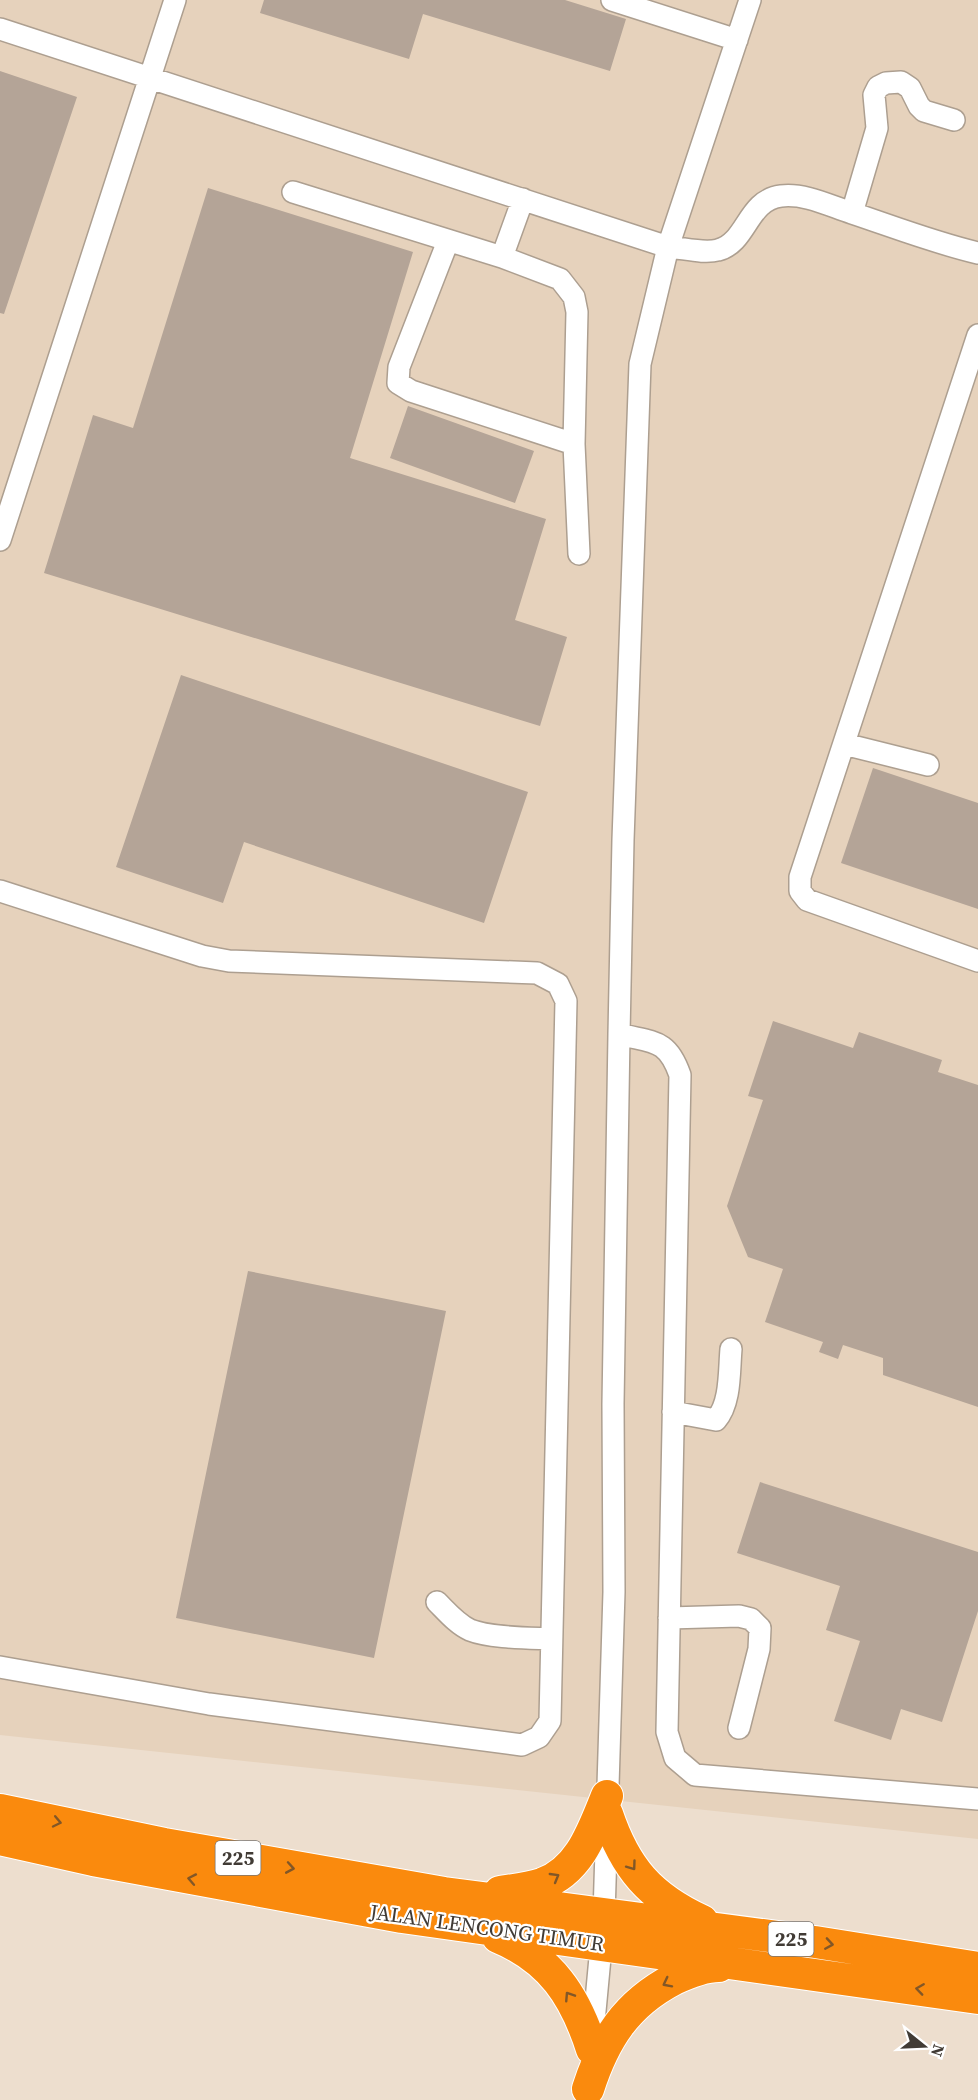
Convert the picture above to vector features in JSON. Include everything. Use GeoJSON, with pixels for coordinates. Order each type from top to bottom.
{"type":"FeatureCollection","features":[{"type":"Feature","properties":{"kind":"highway"},"geometry":{"type":"LineString","coordinates":[[479,1897],[541,1884],[558,1876],[571,1866],[607,1805]]}},
{"type":"Feature","properties":{"kind":"highway"},"geometry":{"type":"LineString","coordinates":[[607,1805],[616,1840],[630,1864],[647,1886],[668,1904],[718,1929]]}},
{"type":"Feature","properties":{"kind":"highway","name":"JALAN LENCONG TIMUR"},"geometry":{"type":"LineString","coordinates":[[0,1810],[292,1868],[444,1893],[815,1942],[978,1968]]}},
{"type":"Feature","properties":{"kind":"highway","name":"JALAN LENCONG TIMUR"},"geometry":{"type":"LineString","coordinates":[[0,1839],[93,1860],[402,1917],[978,1998]]}},
{"type":"Feature","properties":{"kind":"highway"},"geometry":{"type":"LineString","coordinates":[[478,1928],[530,1954],[552,1972],[583,2021],[592,2049]]}},
{"type":"Feature","properties":{"kind":"highway"},"geometry":{"type":"LineString","coordinates":[[587,2095],[597,2060],[612,2032],[632,2008],[656,1989],[683,1975],[713,1966],[744,1965]]}},
{"type":"Feature","properties":{"kind":"street"},"geometry":{"type":"LineString","coordinates":[[0,540],[175,0]]}},
{"type":"Feature","properties":{"kind":"street"},"geometry":{"type":"LineString","coordinates":[[612,0],[736,40]]}},
{"type":"Feature","properties":{"kind":"street"},"geometry":{"type":"LineString","coordinates":[[587,2095],[603,1945],[614,1592],[613,1404],[623,840],[640,364],[668,247],[750,0]]}},
{"type":"Feature","properties":{"kind":"street"},"geometry":{"type":"LineString","coordinates":[[0,29],[668,247],[715,251],[725,248],[734,240],[756,208],[768,199],[781,196],[812,200],[952,247],[978,252]]}},
{"type":"Feature","properties":{"kind":"street"},"geometry":{"type":"LineString","coordinates":[[852,213],[877,128],[874,95],[878,87],[886,83],[901,82],[910,88],[924,111],[954,120]]}},
{"type":"Feature","properties":{"kind":"street"},"geometry":{"type":"LineString","coordinates":[[293,192],[502,257],[560,279],[574,297],[577,312],[574,444],[579,554]]}},
{"type":"Feature","properties":{"kind":"street"},"geometry":{"type":"LineString","coordinates":[[502,257],[523,199]]}},
{"type":"Feature","properties":{"kind":"street"},"geometry":{"type":"LineString","coordinates":[[448,241],[399,367],[398,383],[411,392],[574,444]]}},
{"type":"Feature","properties":{"kind":"street"},"geometry":{"type":"LineString","coordinates":[[978,335],[800,877],[800,891],[807,900],[978,962]]}},
{"type":"Feature","properties":{"kind":"street"},"geometry":{"type":"LineString","coordinates":[[844,744],[928,765]]}},
{"type":"Feature","properties":{"kind":"street"},"geometry":{"type":"LineString","coordinates":[[0,891],[202,956],[537,973],[558,984],[566,1002],[550,1721],[539,1737],[522,1745],[209,1704],[0,1667]]}},
{"type":"Feature","properties":{"kind":"street"},"geometry":{"type":"LineString","coordinates":[[619,1034],[662,1045],[673,1057],[680,1075],[667,1732],[675,1758],[695,1775],[978,1799]]}},
{"type":"Feature","properties":{"kind":"street"},"geometry":{"type":"LineString","coordinates":[[673,1412],[716,1420],[723,1412],[731,1349]]}},
{"type":"Feature","properties":{"kind":"street"},"geometry":{"type":"LineString","coordinates":[[437,1602],[453,1618],[471,1630],[496,1635],[552,1640]]}},
{"type":"Feature","properties":{"kind":"street"},"geometry":{"type":"LineString","coordinates":[[669,1618],[739,1616],[751,1618],[760,1628],[759,1649],[739,1728]]}},
{"type":"Feature","properties":{"kind":"shaded area"},"geometry":{"type":"Polygon","coordinates":[[[0,0],[978,0],[978,1839],[0,1735],[0,0]]]}},
{"type":"Feature","properties":{"kind":"building"},"geometry":{"type":"Polygon","coordinates":[[[264,0],[565,0],[626,19],[610,71],[423,14],[409,59],[260,13],[264,0]]]}},
{"type":"Feature","properties":{"kind":"building"},"geometry":{"type":"Polygon","coordinates":[[[0,71],[77,97],[4,314],[0,313],[0,71]]]}},
{"type":"Feature","properties":{"kind":"building"},"geometry":{"type":"Polygon","coordinates":[[[208,188],[413,252],[350,458],[546,519],[515,620],[567,637],[540,726],[44,573],[93,415],[133,428],[208,188]]]}},
{"type":"Feature","properties":{"kind":"building"},"geometry":{"type":"Polygon","coordinates":[[[408,406],[534,451],[515,503],[390,458],[408,406]]]}},
{"type":"Feature","properties":{"kind":"building"},"geometry":{"type":"Polygon","coordinates":[[[181,675],[528,792],[484,923],[244,842],[223,903],[116,867],[181,675]]]}},
{"type":"Feature","properties":{"kind":"building"},"geometry":{"type":"Polygon","coordinates":[[[873,768],[978,803],[978,909],[841,863],[873,768]]]}},
{"type":"Feature","properties":{"kind":"building"},"geometry":{"type":"Polygon","coordinates":[[[773,1021],[853,1048],[859,1032],[942,1060],[938,1072],[978,1085],[978,1407],[883,1375],[883,1358],[843,1345],[838,1359],[819,1352],[823,1342],[765,1322],[783,1269],[748,1257],[727,1206],[763,1100],[748,1096],[773,1021]]]}},
{"type":"Feature","properties":{"kind":"building"},"geometry":{"type":"Polygon","coordinates":[[[248,1271],[446,1311],[374,1658],[176,1618],[248,1271]]]}},
{"type":"Feature","properties":{"kind":"building"},"geometry":{"type":"Polygon","coordinates":[[[760,1482],[978,1552],[978,1611],[942,1722],[901,1709],[891,1740],[834,1721],[860,1641],[826,1630],[840,1586],[737,1553],[760,1482]]]}}]}
